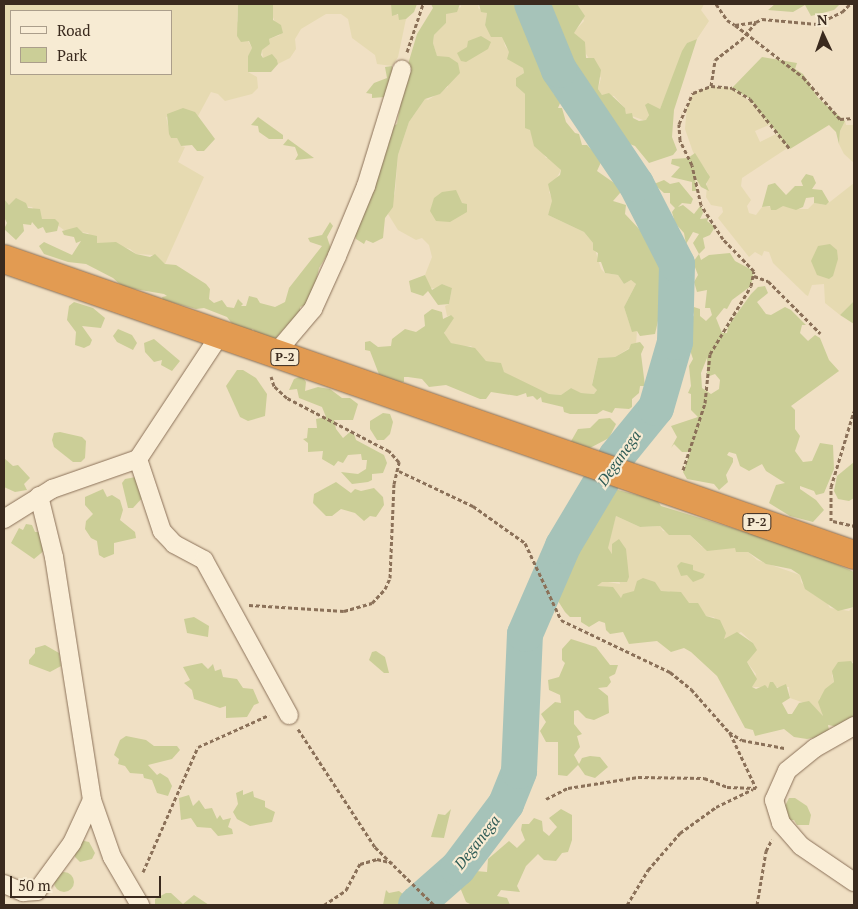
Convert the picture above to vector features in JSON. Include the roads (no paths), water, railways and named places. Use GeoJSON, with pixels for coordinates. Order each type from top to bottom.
{"type":"FeatureCollection","features":[{"type":"Feature","properties":{"kind":"highway","name":"P-2"},"geometry":{"type":"LineString","coordinates":[[4,259],[854,555]]}},
{"type":"Feature","properties":{"kind":"street"},"geometry":{"type":"LineString","coordinates":[[275,354],[313,310],[366,186],[402,69]]}},
{"type":"Feature","properties":{"kind":"street"},"geometry":{"type":"LineString","coordinates":[[4,519],[39,496],[138,459],[221,333]]}},
{"type":"Feature","properties":{"kind":"street"},"geometry":{"type":"LineString","coordinates":[[138,459],[162,531],[174,544],[204,560],[289,715]]}},
{"type":"Feature","properties":{"kind":"street"},"geometry":{"type":"LineString","coordinates":[[39,496],[54,557],[92,800],[112,857],[140,905]]}},
{"type":"Feature","properties":{"kind":"street"},"geometry":{"type":"LineString","coordinates":[[854,726],[815,748],[787,771],[774,800],[781,823],[801,846],[854,882]]}},
{"type":"Feature","properties":{"kind":"street"},"geometry":{"type":"LineString","coordinates":[[20,905],[37,890],[72,843],[92,800]]}},
{"type":"Feature","properties":{"kind":"street"},"geometry":{"type":"LineString","coordinates":[[4,884],[23,892],[37,890]]}},
{"type":"Feature","properties":{"kind":"waterway","name":"Deganega"},"geometry":{"type":"LineString","coordinates":[[416,905],[458,868],[506,804],[519,771],[525,634],[563,546],[616,457],[656,408],[675,342],[677,264],[636,184],[559,70],[532,4]]}}]}
